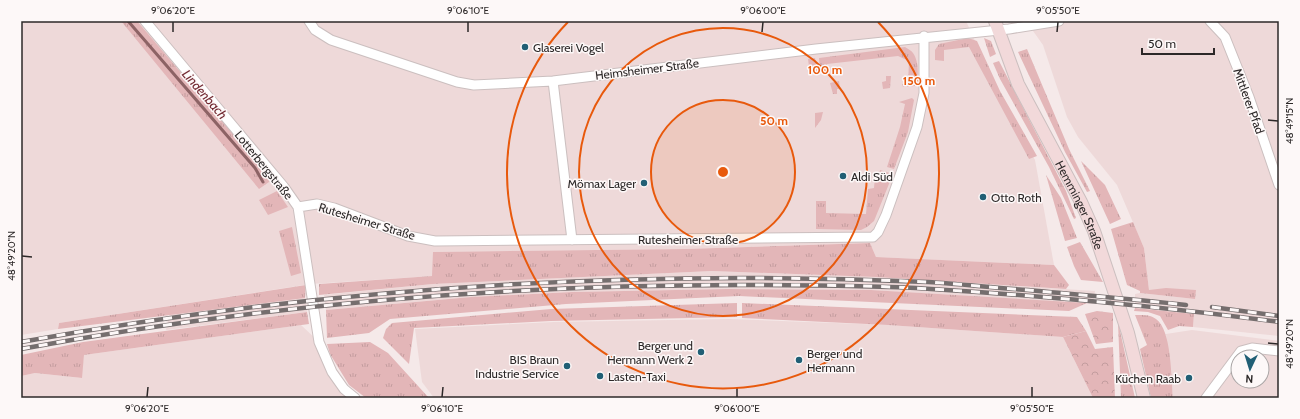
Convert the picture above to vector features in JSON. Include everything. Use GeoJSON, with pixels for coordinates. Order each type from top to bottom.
{"type":"FeatureCollection","features":[{"type":"Feature","properties":{"kind":"main road","name":"Hemminger Straße"},"geometry":{"type":"LineString","coordinates":[[996,25],[1018,84],[1071,182],[1094,231],[1128,333],[1144,398]]}},
{"type":"Feature","properties":{"kind":"street","name":"Lotterbergstraße"},"geometry":{"type":"LineString","coordinates":[[145,21],[284,187],[298,207],[319,342],[332,372],[344,389],[355,398]]}},
{"type":"Feature","properties":{"kind":"street","name":"Heimsheimer Straße"},"geometry":{"type":"LineString","coordinates":[[309,21],[315,30],[331,40],[457,82],[474,85],[553,81],[924,36],[996,25]]}},
{"type":"Feature","properties":{"kind":"street"},"geometry":{"type":"LineString","coordinates":[[996,25],[1059,21]]}},
{"type":"Feature","properties":{"kind":"street","name":"Mittlerer Pfad"},"geometry":{"type":"LineString","coordinates":[[1210,21],[1225,37],[1249,97],[1279,185]]}},
{"type":"Feature","properties":{"kind":"street","name":"Rutesheimer Straße"},"geometry":{"type":"LineString","coordinates":[[298,207],[316,204],[334,208],[408,236],[435,241],[873,237],[878,232],[886,215],[917,127],[924,93],[924,36]]}},
{"type":"Feature","properties":{"kind":"street"},"geometry":{"type":"LineString","coordinates":[[553,81],[572,240]]}},
{"type":"Feature","properties":{"kind":"street"},"geometry":{"type":"LineString","coordinates":[[1206,398],[1241,351],[1252,348],[1279,351]]}},
{"type":"Feature","properties":{"kind":"shaded area"},"geometry":{"type":"Polygon","coordinates":[[[21,21],[966,21],[1006,109],[1035,160],[1054,265],[876,257],[870,243],[685,249],[433,252],[433,276],[311,284],[59,323],[58,329],[21,335],[21,21]]]}},
{"type":"Feature","properties":{"kind":"shaded area"},"geometry":{"type":"Polygon","coordinates":[[[1026,21],[1279,21],[1279,336],[1193,327],[1194,314],[1135,308],[1135,294],[1140,293],[1195,299],[1149,290],[1144,248],[1117,185],[1078,137],[1067,117],[1043,45],[1026,21]]]}},
{"type":"Feature","properties":{"kind":"shaded area"},"geometry":{"type":"Polygon","coordinates":[[[712,271],[876,277],[1095,291],[1093,304],[871,290],[727,289],[572,292],[471,297],[326,310],[324,295],[433,284],[712,271]]]}},
{"type":"Feature","properties":{"kind":"shaded area"},"geometry":{"type":"Polygon","coordinates":[[[305,298],[307,312],[166,330],[169,315],[305,298]]]}},
{"type":"Feature","properties":{"kind":"shaded area"},"geometry":{"type":"Polygon","coordinates":[[[729,319],[888,325],[1063,337],[1093,398],[434,398],[422,382],[415,329],[554,322],[729,319]]]}},
{"type":"Feature","properties":{"kind":"shaded area"},"geometry":{"type":"Polygon","coordinates":[[[301,325],[319,342],[324,356],[355,398],[21,398],[21,376],[35,373],[81,378],[84,355],[301,325]]]}},
{"type":"Feature","properties":{"kind":"shaded area"},"geometry":{"type":"Polygon","coordinates":[[[1192,330],[1279,341],[1279,398],[1173,398],[1166,334],[1192,330]]]}},
{"type":"Feature","properties":{"kind":"green space"},"geometry":{"type":"Polygon","coordinates":[[[121,21],[137,21],[268,175],[269,182],[259,189],[121,21]]]}},
{"type":"Feature","properties":{"kind":"green space"},"geometry":{"type":"Polygon","coordinates":[[[968,38],[977,41],[1000,91],[1037,156],[1029,159],[969,47],[944,50],[944,61],[935,60],[935,50],[939,44],[968,38]]]}},
{"type":"Feature","properties":{"kind":"green space"},"geometry":{"type":"Polygon","coordinates":[[[984,38],[991,41],[996,54],[990,57],[984,38]]]}},
{"type":"Feature","properties":{"kind":"green space"},"geometry":{"type":"Polygon","coordinates":[[[905,47],[915,56],[918,74],[915,86],[903,87],[902,84],[908,84],[909,61],[898,56],[827,64],[826,71],[820,71],[819,58],[905,47]]]}},
{"type":"Feature","properties":{"kind":"green space"},"geometry":{"type":"Polygon","coordinates":[[[1027,49],[1069,149],[1090,191],[1087,192],[1065,152],[1018,52],[1027,49]]]}},
{"type":"Feature","properties":{"kind":"green space"},"geometry":{"type":"Polygon","coordinates":[[[815,58],[818,72],[810,74],[808,59],[815,58]]]}},
{"type":"Feature","properties":{"kind":"green space"},"geometry":{"type":"Polygon","coordinates":[[[999,61],[1066,191],[1076,218],[1074,219],[1049,167],[1000,79],[993,63],[999,61]]]}},
{"type":"Feature","properties":{"kind":"green space"},"geometry":{"type":"Polygon","coordinates":[[[886,76],[891,76],[890,88],[883,89],[882,82],[886,81],[886,76]]]}},
{"type":"Feature","properties":{"kind":"green space"},"geometry":{"type":"Polygon","coordinates":[[[839,81],[840,89],[837,89],[837,94],[833,94],[830,83],[839,81]]]}},
{"type":"Feature","properties":{"kind":"green space"},"geometry":{"type":"Polygon","coordinates":[[[912,98],[914,100],[908,132],[894,169],[887,167],[900,127],[905,104],[899,102],[912,98]]]}},
{"type":"Feature","properties":{"kind":"green space"},"geometry":{"type":"Polygon","coordinates":[[[823,112],[821,120],[815,128],[815,113],[823,112]]]}},
{"type":"Feature","properties":{"kind":"green space"},"geometry":{"type":"Polygon","coordinates":[[[1081,161],[1105,185],[1121,219],[1110,224],[1081,161]]]}},
{"type":"Feature","properties":{"kind":"green space"},"geometry":{"type":"Polygon","coordinates":[[[880,170],[893,174],[874,221],[861,230],[816,229],[816,201],[826,201],[826,213],[866,214],[868,189],[874,188],[875,176],[879,176],[880,170]]]}},
{"type":"Feature","properties":{"kind":"green space"},"geometry":{"type":"Polygon","coordinates":[[[1046,175],[1061,198],[1077,238],[1065,241],[1046,175]]]}},
{"type":"Feature","properties":{"kind":"green space"},"geometry":{"type":"Polygon","coordinates":[[[277,191],[288,207],[268,215],[259,200],[277,191]]]}},
{"type":"Feature","properties":{"kind":"green space"},"geometry":{"type":"Polygon","coordinates":[[[1133,222],[1144,248],[1149,290],[1166,288],[1196,290],[1195,299],[1140,293],[1140,291],[1127,285],[1111,229],[1133,222]]]}},
{"type":"Feature","properties":{"kind":"green space"},"geometry":{"type":"Polygon","coordinates":[[[292,227],[301,273],[291,276],[279,231],[292,227]]]}},
{"type":"Feature","properties":{"kind":"green space"},"geometry":{"type":"Polygon","coordinates":[[[1080,242],[1103,282],[1081,280],[1067,247],[1080,242]]]}},
{"type":"Feature","properties":{"kind":"green space"},"geometry":{"type":"Polygon","coordinates":[[[870,243],[876,257],[1054,265],[1069,285],[1066,289],[876,277],[712,271],[433,284],[319,295],[319,284],[432,276],[433,252],[685,249],[870,243]]]}},
{"type":"Feature","properties":{"kind":"green space"},"geometry":{"type":"Polygon","coordinates":[[[306,285],[305,298],[58,329],[59,323],[306,285]]]}},
{"type":"Feature","properties":{"kind":"green space"},"geometry":{"type":"Polygon","coordinates":[[[727,289],[871,290],[1087,303],[1069,311],[739,296],[566,304],[390,319],[369,333],[327,338],[326,310],[471,297],[572,292],[727,289]]]}},
{"type":"Feature","properties":{"kind":"green space"},"geometry":{"type":"Polygon","coordinates":[[[737,303],[737,317],[551,321],[414,328],[409,364],[383,338],[386,329],[392,323],[551,309],[737,303]]]}},
{"type":"Feature","properties":{"kind":"green space"},"geometry":{"type":"Polygon","coordinates":[[[742,303],[1077,317],[1086,331],[1063,337],[888,325],[742,318],[742,303]]]}},
{"type":"Feature","properties":{"kind":"green space"},"geometry":{"type":"Polygon","coordinates":[[[1135,308],[1194,314],[1193,327],[1179,326],[1168,330],[1160,316],[1148,312],[1134,311],[1135,308]]]}},
{"type":"Feature","properties":{"kind":"green space"},"geometry":{"type":"Polygon","coordinates":[[[1097,311],[1113,313],[1113,342],[1096,344],[1085,314],[1097,311]]]}},
{"type":"Feature","properties":{"kind":"green space"},"geometry":{"type":"Polygon","coordinates":[[[307,312],[309,324],[84,355],[82,378],[35,373],[21,376],[21,355],[83,342],[307,312]]]}},
{"type":"Feature","properties":{"kind":"green space"},"geometry":{"type":"Polygon","coordinates":[[[1135,315],[1146,315],[1156,319],[1165,333],[1170,356],[1173,398],[1151,398],[1140,349],[1147,345],[1135,315]]]}},
{"type":"Feature","properties":{"kind":"green space"},"geometry":{"type":"Polygon","coordinates":[[[1118,322],[1135,398],[1121,398],[1118,322]]]}},
{"type":"Feature","properties":{"kind":"green space"},"geometry":{"type":"Polygon","coordinates":[[[1086,331],[1095,349],[1113,347],[1115,398],[1093,398],[1063,337],[1086,331]]]}},
{"type":"Feature","properties":{"kind":"green space"},"geometry":{"type":"Polygon","coordinates":[[[370,342],[388,353],[429,398],[366,398],[349,385],[330,354],[327,344],[370,342]]]}},
{"type":"Feature","properties":{"kind":"waterway","name":"Lindenbach"},"geometry":{"type":"LineString","coordinates":[[128,21],[255,168],[263,182]]}},
{"type":"Feature","properties":{"kind":"railway"},"geometry":{"type":"LineString","coordinates":[[21,342],[133,323],[246,308],[359,296],[473,287],[587,281],[701,278],[928,282],[1186,305]]}},
{"type":"Feature","properties":{"kind":"railway"},"geometry":{"type":"LineString","coordinates":[[21,349],[200,320],[289,309],[380,300],[470,294],[651,286],[812,285],[931,289],[1105,302],[1279,322]]}},
{"type":"Feature","properties":{"kind":"railway"},"geometry":{"type":"LineString","coordinates":[[1212,307],[1279,316]]}},
{"type":"Feature","properties":{"kind":"place","name":"Glaserei Vogel"},"geometry":{"type":"Point","coordinates":[525,47]}},
{"type":"Feature","properties":{"kind":"place","name":"Aldi Süd"},"geometry":{"type":"Point","coordinates":[843,176]}},
{"type":"Feature","properties":{"kind":"place","name":"Mömax Lager"},"geometry":{"type":"Point","coordinates":[644,183]}},
{"type":"Feature","properties":{"kind":"place","name":"Otto Roth"},"geometry":{"type":"Point","coordinates":[983,197]}},
{"type":"Feature","properties":{"kind":"place","name":"Berger und Hermann Werk 2"},"geometry":{"type":"Point","coordinates":[701,352]}},
{"type":"Feature","properties":{"kind":"place","name":"Berger und Hermann"},"geometry":{"type":"Point","coordinates":[799,360]}},
{"type":"Feature","properties":{"kind":"place","name":"BIS Braun Industrie Service"},"geometry":{"type":"Point","coordinates":[567,366]}},
{"type":"Feature","properties":{"kind":"place","name":"Lasten-Taxi"},"geometry":{"type":"Point","coordinates":[600,376]}},
{"type":"Feature","properties":{"kind":"place","name":"Küchen Raab"},"geometry":{"type":"Point","coordinates":[1189,378]}}]}
